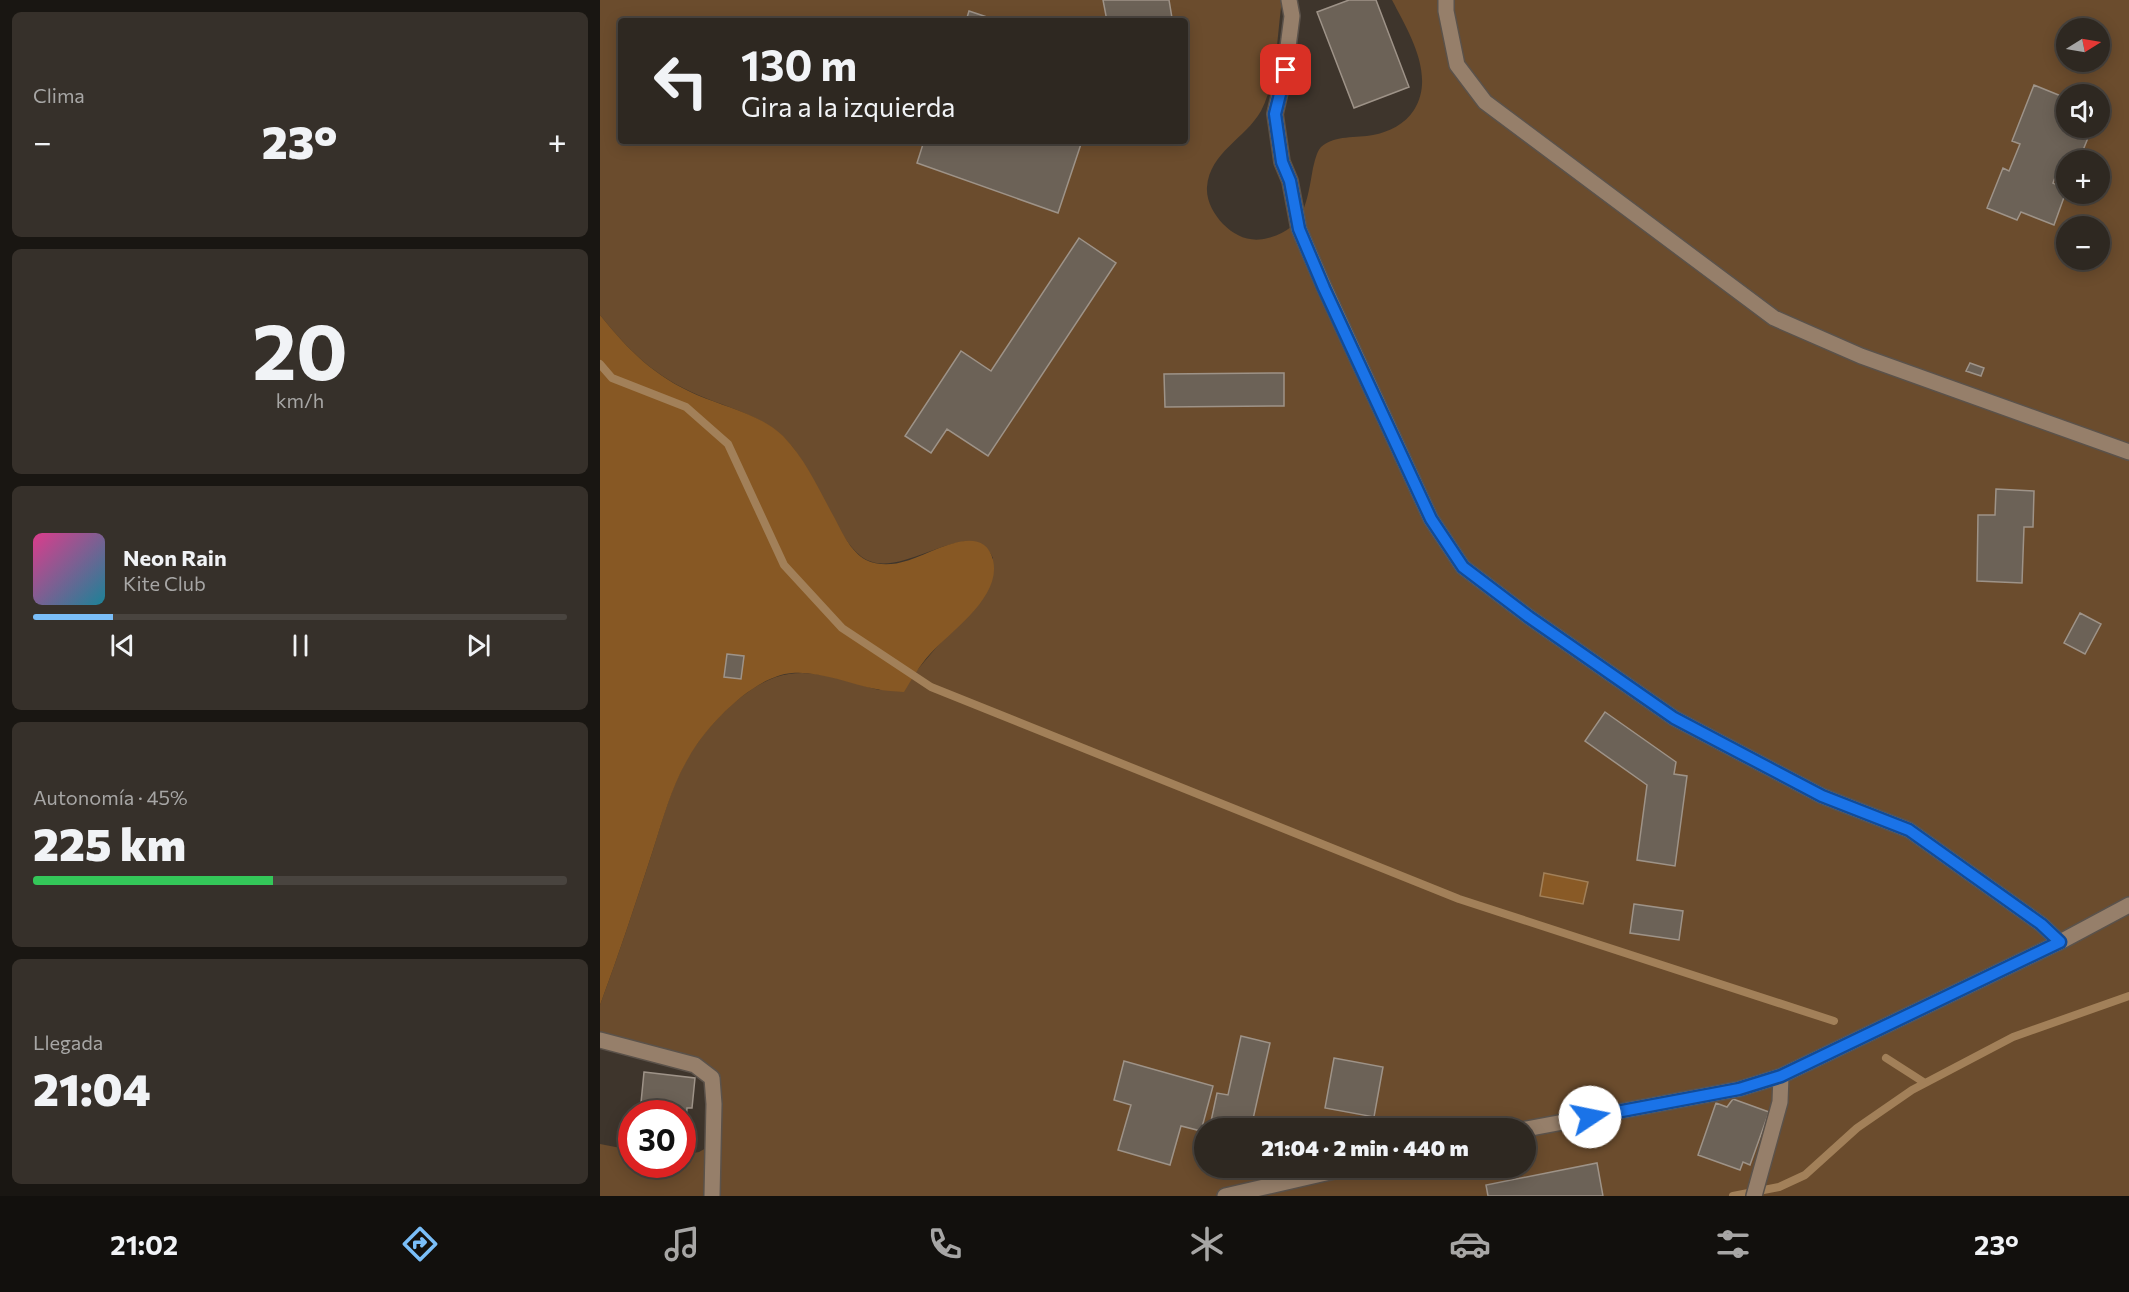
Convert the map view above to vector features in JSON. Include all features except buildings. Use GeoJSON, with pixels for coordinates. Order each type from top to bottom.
{"type":"FeatureCollection","features":[{"type":"Feature","properties":{"kind":"street"},"geometry":{"type":"LineString","coordinates":[[1289,0],[1292,16],[1287,60],[1275,114],[1282,162],[1290,181],[1299,229],[1431,519],[1463,567],[1529,617],[1674,718],[1822,796],[1909,830],[2041,924],[2060,942]]}},
{"type":"Feature","properties":{"kind":"street"},"geometry":{"type":"LineString","coordinates":[[1446,0],[1446,11],[1457,65],[1485,102],[1774,318],[1861,356],[2129,452]]}},
{"type":"Feature","properties":{"kind":"street"},"geometry":{"type":"LineString","coordinates":[[1536,1127],[1739,1089],[1781,1076],[2060,942],[2129,905]]}},
{"type":"Feature","properties":{"kind":"street"},"geometry":{"type":"LineString","coordinates":[[600,1040],[695,1065],[712,1078],[714,1104],[712,1196]]}},
{"type":"Feature","properties":{"kind":"street"},"geometry":{"type":"LineString","coordinates":[[1756,1189],[1780,1102],[1781,1076]]}},
{"type":"Feature","properties":{"kind":"street"},"geometry":{"type":"LineString","coordinates":[[1225,1196],[1304,1178]]}},
{"type":"Feature","properties":{"kind":"shaded area"},"geometry":{"type":"Polygon","coordinates":[[[600,0],[1282,0],[1276,57],[1266,99],[1254,121],[1214,164],[1207,187],[1211,207],[1223,224],[1238,235],[1255,240],[1280,234],[1297,221],[1306,202],[1315,160],[1321,147],[1332,140],[1385,132],[1396,127],[1414,110],[1420,96],[1421,68],[1412,39],[1392,0],[2129,0],[2129,1196],[600,1196],[600,1144],[618,1147],[618,1178],[696,1178],[696,1153],[708,1147],[707,1084],[699,1074],[600,1040],[600,1005],[668,801],[697,743],[732,705],[760,684],[775,678],[789,674],[811,673],[879,690],[918,669],[941,642],[993,558],[983,546],[970,542],[954,543],[900,561],[883,563],[867,560],[856,552],[845,538],[805,466],[783,437],[753,417],[682,388],[655,371],[632,351],[600,315],[600,0]]]}},
{"type":"Feature","properties":{"kind":"shaded area"},"geometry":{"type":"Polygon","coordinates":[[[600,315],[632,351],[668,380],[697,395],[764,422],[783,436],[805,464],[847,541],[855,552],[866,560],[881,564],[896,563],[954,543],[978,542],[987,548],[993,560],[994,574],[983,600],[926,659],[904,692],[876,689],[814,674],[792,673],[777,676],[747,692],[719,717],[697,744],[673,791],[600,1005],[600,315]]]}},
{"type":"Feature","properties":{"kind":"shaded area"},"geometry":{"type":"Polygon","coordinates":[[[1544,873],[1588,882],[1583,904],[1540,896],[1544,873]]]}},
{"type":"Feature","properties":{"kind":"waterway"},"geometry":{"type":"LineString","coordinates":[[600,364],[612,378],[686,407],[728,444],[784,565],[842,628],[931,687],[1459,899],[1834,1021]]}},
{"type":"Feature","properties":{"kind":"waterway"},"geometry":{"type":"LineString","coordinates":[[1733,1196],[1779,1187],[1805,1175],[1857,1128],[1912,1090],[2013,1037],[2129,996]]}},
{"type":"Feature","properties":{"kind":"waterway"},"geometry":{"type":"LineString","coordinates":[[1886,1058],[1925,1083]]}},
{"type":"Feature","properties":{"kind":"route"},"geometry":{"type":"LineString","coordinates":[[1286,70],[1275,114],[1282,162],[1290,181],[1299,229],[1431,519],[1463,567],[1529,617],[1674,718],[1822,796],[1909,830],[2041,924],[2060,942],[1781,1076],[1739,1089],[1590,1117]]}}]}
